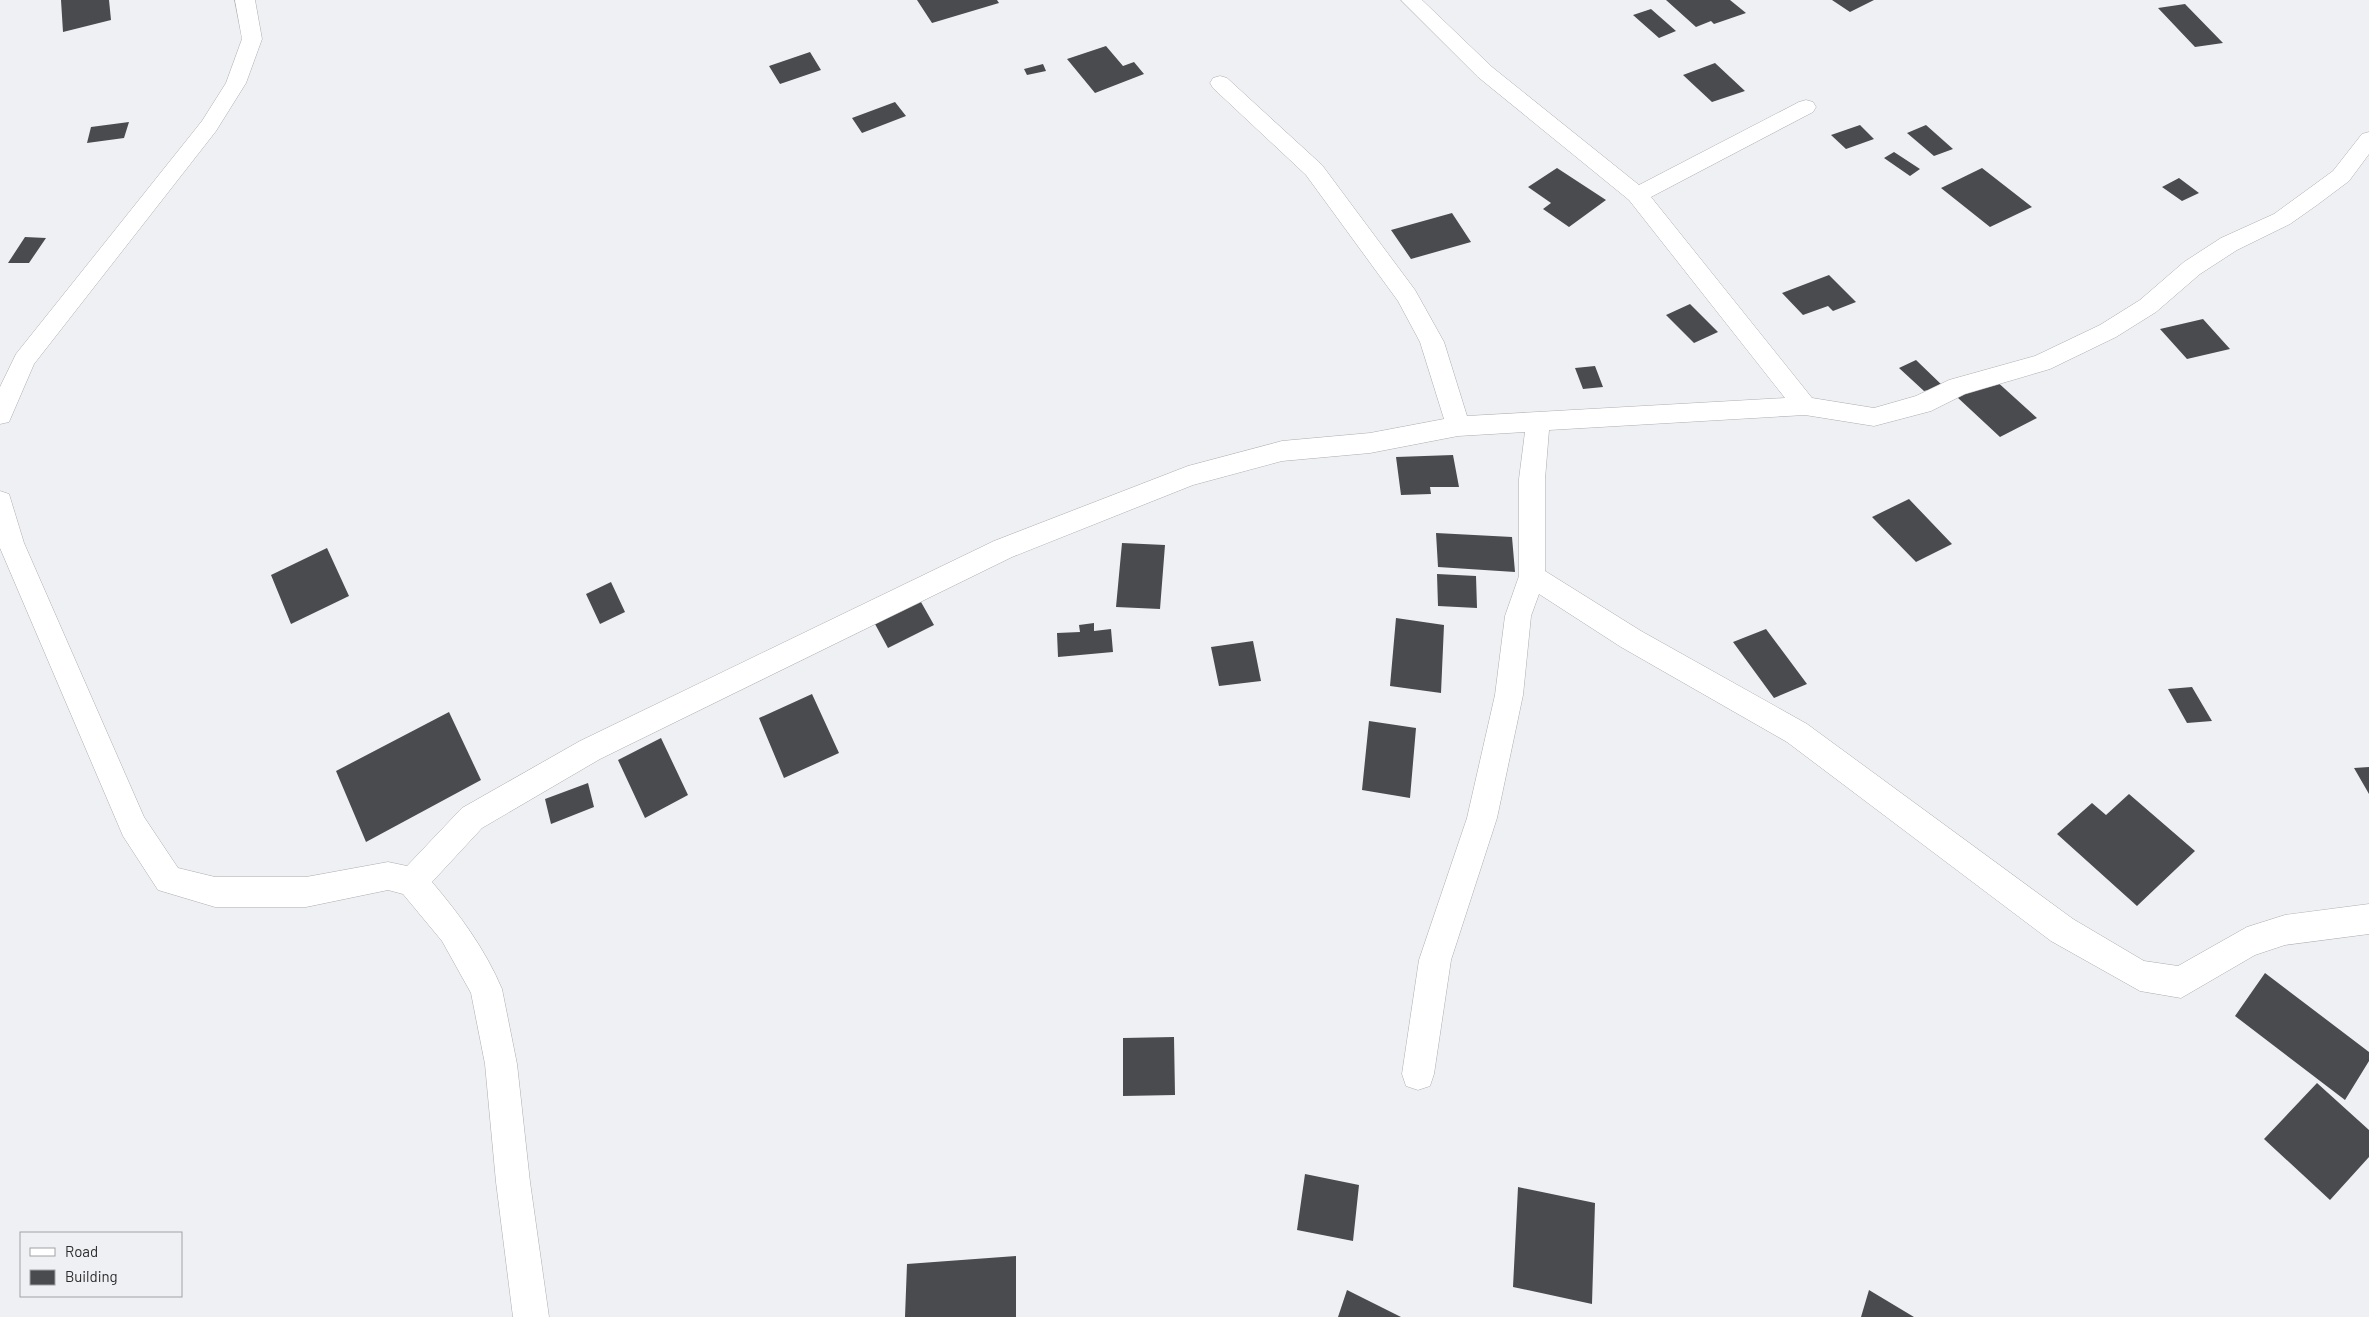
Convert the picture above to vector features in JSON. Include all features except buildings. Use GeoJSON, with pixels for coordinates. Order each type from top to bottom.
{"type":"FeatureCollection","features":[{"type":"Feature","properties":{"kind":"street"},"geometry":{"type":"LineString","coordinates":[[0,415],[24,360],[209,126],[236,83],[252,39],[245,0]]}},
{"type":"Feature","properties":{"kind":"street"},"geometry":{"type":"LineString","coordinates":[[1411,0],[1485,72],[1637,194],[1805,406]]}},
{"type":"Feature","properties":{"kind":"street"},"geometry":{"type":"LineString","coordinates":[[1220,82],[1314,170],[1407,296],[1432,342],[1458,426]]}},
{"type":"Feature","properties":{"kind":"street"},"geometry":{"type":"LineString","coordinates":[[1637,194],[1806,107]]}},
{"type":"Feature","properties":{"kind":"street"},"geometry":{"type":"LineString","coordinates":[[412,882],[472,818],[590,750],[1003,549],[1188,476],[1282,451],[1370,443],[1458,426],[1805,406],[1874,417],[1922,404],[1958,387],[2042,363],[2108,331],[2148,306],[2192,268],[2230,244],[2282,219],[2341,176],[2369,139]]}},
{"type":"Feature","properties":{"kind":"street"},"geometry":{"type":"LineString","coordinates":[[1418,1074],[1435,960],[1482,818],[1509,695],[1518,616],[1532,576],[1532,479],[1538,422]]}},
{"type":"Feature","properties":{"kind":"street"},"geometry":{"type":"LineString","coordinates":[[0,501],[11,543],[133,826],[169,880],[215,892],[306,892],[388,876],[412,882],[453,930],[486,989],[501,1064],[513,1182],[531,1317]]}},
{"type":"Feature","properties":{"kind":"street"},"geometry":{"type":"LineString","coordinates":[[1532,576],[1631,640],[1797,733],[2062,930],[2140,976],[2181,982],[2247,942],[2285,930],[2369,919]]}}]}
